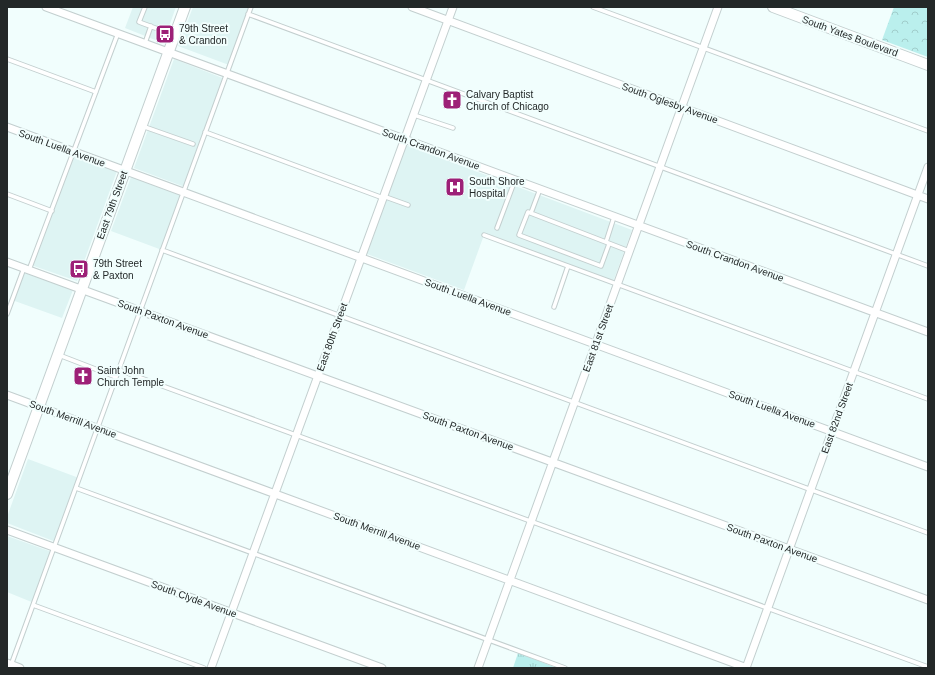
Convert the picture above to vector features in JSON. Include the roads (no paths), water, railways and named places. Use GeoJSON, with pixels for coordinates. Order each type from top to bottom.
{"type":"FeatureCollection","features":[{"type":"Feature","properties":{"kind":"main road","name":"East 79th Street"},"geometry":{"type":"LineString","coordinates":[[7,494],[185,7]]}},
{"type":"Feature","properties":{"kind":"main road","name":"South Yates Boulevard"},"geometry":{"type":"LineString","coordinates":[[773,7],[928,65]]}},
{"type":"Feature","properties":{"kind":"street","name":"South Crandon Avenue"},"geometry":{"type":"LineString","coordinates":[[46,7],[928,332]]}},
{"type":"Feature","properties":{"kind":"street","name":"South Oglesby Avenue"},"geometry":{"type":"LineString","coordinates":[[412,7],[928,199]]}},
{"type":"Feature","properties":{"kind":"street","name":"East 80th Street"},"geometry":{"type":"LineString","coordinates":[[211,668],[453,7]]}},
{"type":"Feature","properties":{"kind":"street","name":"East 81st Street"},"geometry":{"type":"LineString","coordinates":[[478,668],[718,7]]}},
{"type":"Feature","properties":{"kind":"street","name":"South Luella Avenue"},"geometry":{"type":"LineString","coordinates":[[7,127],[928,467]]}},
{"type":"Feature","properties":{"kind":"street","name":"East 82nd Street"},"geometry":{"type":"LineString","coordinates":[[746,668],[928,167]]}},
{"type":"Feature","properties":{"kind":"street","name":"South Paxton Avenue"},"geometry":{"type":"LineString","coordinates":[[7,262],[928,600]]}},
{"type":"Feature","properties":{"kind":"street","name":"South Merrill Avenue"},"geometry":{"type":"LineString","coordinates":[[7,395],[746,668]]}},
{"type":"Feature","properties":{"kind":"street","name":"South Clyde Avenue"},"geometry":{"type":"LineString","coordinates":[[7,530],[382,668]]}},
{"type":"Feature","properties":{"kind":"street"},"geometry":{"type":"LineString","coordinates":[[10,665],[20,668]]}},
{"type":"Feature","properties":{"kind":"lane"},"geometry":{"type":"LineString","coordinates":[[145,7],[139,22],[174,36]]}},
{"type":"Feature","properties":{"kind":"lane"},"geometry":{"type":"LineString","coordinates":[[10,665],[251,7]]}},
{"type":"Feature","properties":{"kind":"lane"},"geometry":{"type":"LineString","coordinates":[[593,7],[928,131]]}},
{"type":"Feature","properties":{"kind":"lane"},"geometry":{"type":"LineString","coordinates":[[248,14],[928,266]]}},
{"type":"Feature","properties":{"kind":"lane"},"geometry":{"type":"LineString","coordinates":[[145,43],[152,26]]}},
{"type":"Feature","properties":{"kind":"lane"},"geometry":{"type":"LineString","coordinates":[[7,314],[52,211],[118,33]]}},
{"type":"Feature","properties":{"kind":"lane"},"geometry":{"type":"LineString","coordinates":[[7,58],[96,92]]}},
{"type":"Feature","properties":{"kind":"lane"},"geometry":{"type":"LineString","coordinates":[[413,115],[453,128]]}},
{"type":"Feature","properties":{"kind":"lane"},"geometry":{"type":"LineString","coordinates":[[142,126],[194,144]]}},
{"type":"Feature","properties":{"kind":"lane"},"geometry":{"type":"LineString","coordinates":[[205,132],[408,205]]}},
{"type":"Feature","properties":{"kind":"lane"},"geometry":{"type":"LineString","coordinates":[[497,228],[515,180]]}},
{"type":"Feature","properties":{"kind":"lane"},"geometry":{"type":"LineString","coordinates":[[531,214],[540,189]]}},
{"type":"Feature","properties":{"kind":"lane"},"geometry":{"type":"LineString","coordinates":[[7,194],[52,211]]}},
{"type":"Feature","properties":{"kind":"lane"},"geometry":{"type":"LineString","coordinates":[[614,216],[607,243],[600,266],[519,235],[528,212],[531,214],[607,243],[629,251]]}},
{"type":"Feature","properties":{"kind":"lane"},"geometry":{"type":"LineString","coordinates":[[484,235],[928,399]]}},
{"type":"Feature","properties":{"kind":"lane"},"geometry":{"type":"LineString","coordinates":[[162,250],[810,491],[928,533]]}},
{"type":"Feature","properties":{"kind":"lane"},"geometry":{"type":"LineString","coordinates":[[554,307],[568,266]]}},
{"type":"Feature","properties":{"kind":"lane"},"geometry":{"type":"LineString","coordinates":[[58,355],[116,377]]}},
{"type":"Feature","properties":{"kind":"lane"},"geometry":{"type":"LineString","coordinates":[[119,370],[928,667]]}},
{"type":"Feature","properties":{"kind":"lane"},"geometry":{"type":"LineString","coordinates":[[76,488],[565,668]]}},
{"type":"Feature","properties":{"kind":"lane"},"geometry":{"type":"LineString","coordinates":[[33,605],[204,668]]}},
{"type":"Feature","properties":{"kind":"place","name":"79th Street & Crandon"},"geometry":{"type":"Point","coordinates":[165,34]}},
{"type":"Feature","properties":{"kind":"place","name":"Calvary Baptist Church of Chicago"},"geometry":{"type":"Point","coordinates":[452,100]}},
{"type":"Feature","properties":{"kind":"place","name":"South Shore Hospital"},"geometry":{"type":"Point","coordinates":[455,187]}},
{"type":"Feature","properties":{"kind":"place","name":"79th Street & Paxton"},"geometry":{"type":"Point","coordinates":[79,269]}},
{"type":"Feature","properties":{"kind":"place","name":"Saint John Church Temple"},"geometry":{"type":"Point","coordinates":[83,376]}}]}
